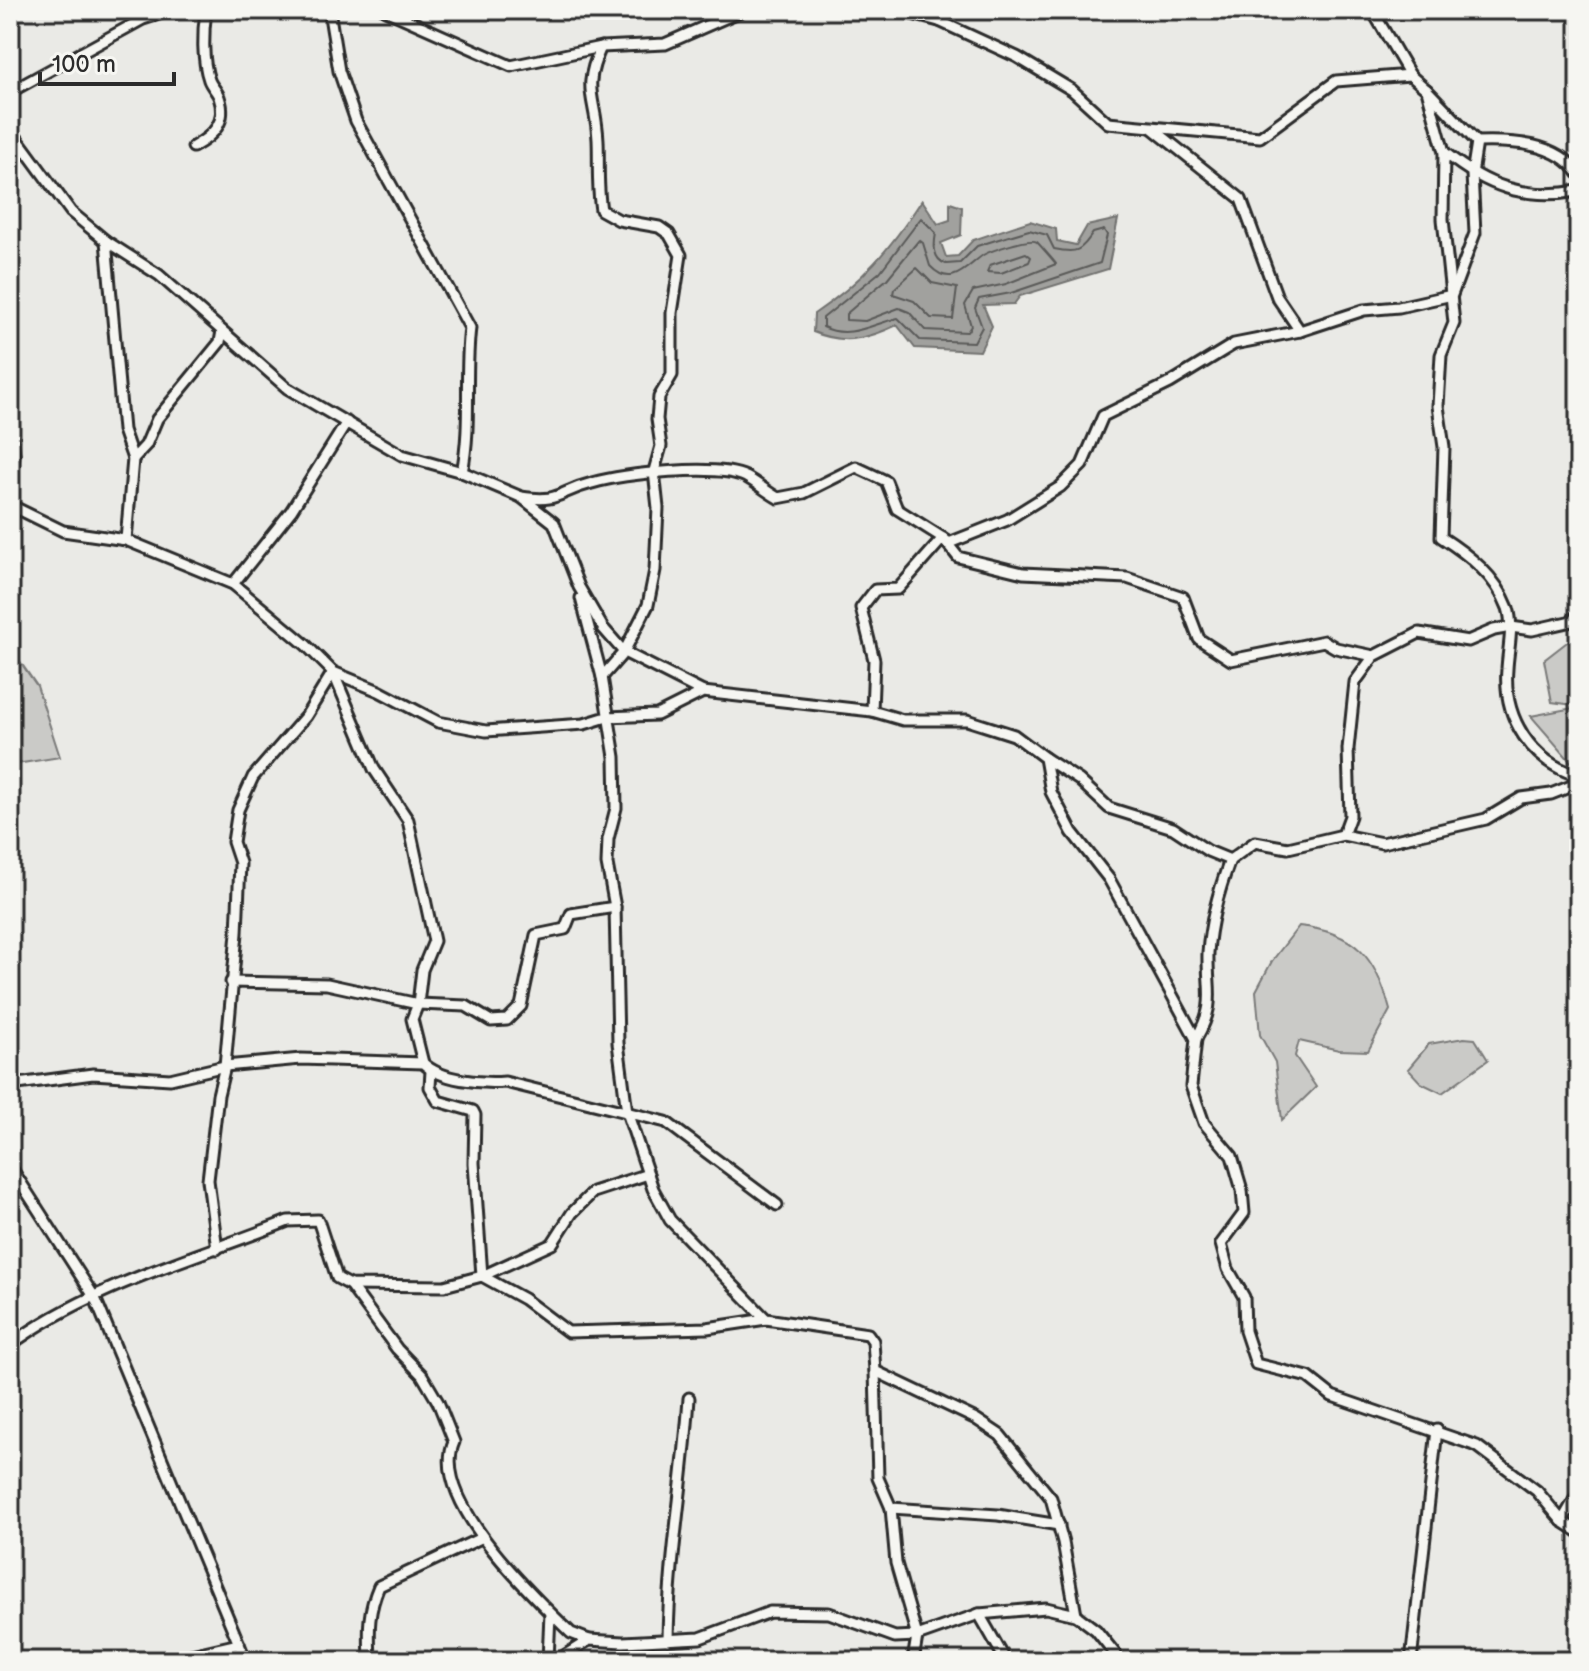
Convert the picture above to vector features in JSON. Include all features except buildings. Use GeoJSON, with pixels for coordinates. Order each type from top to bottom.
{"type":"FeatureCollection","features":[{"type":"Feature","properties":{"kind":"street"},"geometry":{"type":"LineString","coordinates":[[10,92],[143,19],[171,10]]}},
{"type":"Feature","properties":{"kind":"street"},"geometry":{"type":"LineString","coordinates":[[193,147],[211,137],[222,121],[220,98],[209,80],[204,28],[206,10]]}},
{"type":"Feature","properties":{"kind":"street"},"geometry":{"type":"LineString","coordinates":[[329,10],[339,71],[356,121],[470,328],[465,366],[469,438],[462,472]]}},
{"type":"Feature","properties":{"kind":"street"},"geometry":{"type":"LineString","coordinates":[[385,10],[511,66],[601,47],[665,44],[743,10]]}},
{"type":"Feature","properties":{"kind":"street"},"geometry":{"type":"LineString","coordinates":[[896,10],[939,21],[1017,57],[1072,90],[1108,123],[1260,137],[1336,81],[1410,75]]}},
{"type":"Feature","properties":{"kind":"street"},"geometry":{"type":"LineString","coordinates":[[939,21],[952,10]]}},
{"type":"Feature","properties":{"kind":"street"},"geometry":{"type":"LineString","coordinates":[[1372,10],[1410,75],[1477,142],[1519,140],[1570,161],[1579,174]]}},
{"type":"Feature","properties":{"kind":"street"},"geometry":{"type":"LineString","coordinates":[[601,47],[589,74],[598,139],[597,185],[601,210],[619,220],[659,227],[669,234],[681,255],[672,313],[672,375],[659,397],[657,419],[661,446],[654,471],[658,508],[655,570],[648,605],[624,652],[602,677]]}},
{"type":"Feature","properties":{"kind":"street"},"geometry":{"type":"LineString","coordinates":[[1427,90],[1444,152],[1443,219],[1454,323],[1441,355],[1438,406],[1444,447],[1441,537],[1471,556],[1499,590],[1509,610],[1507,709],[1526,740],[1559,770],[1579,776]]}},
{"type":"Feature","properties":{"kind":"street"},"geometry":{"type":"LineString","coordinates":[[1152,128],[1241,199],[1277,297],[1300,331]]}},
{"type":"Feature","properties":{"kind":"street"},"geometry":{"type":"LineString","coordinates":[[10,129],[71,212],[106,241],[159,275],[287,388],[402,455],[462,472],[521,497],[550,501],[577,487],[654,471],[744,476],[778,498],[804,493],[856,467],[886,481],[897,509],[949,543],[1007,520],[1060,487],[1082,465],[1103,416],[1170,383],[1234,344],[1300,331],[1364,310],[1399,307],[1452,295]]}},
{"type":"Feature","properties":{"kind":"street"},"geometry":{"type":"LineString","coordinates":[[1452,295],[1475,233],[1472,174],[1477,142]]}},
{"type":"Feature","properties":{"kind":"street"},"geometry":{"type":"LineString","coordinates":[[1444,152],[1472,174],[1543,197],[1579,191]]}},
{"type":"Feature","properties":{"kind":"street"},"geometry":{"type":"LineString","coordinates":[[106,241],[123,430],[133,459],[126,540]]}},
{"type":"Feature","properties":{"kind":"street"},"geometry":{"type":"LineString","coordinates":[[133,459],[146,445],[157,419],[220,342],[222,331]]}},
{"type":"Feature","properties":{"kind":"street"},"geometry":{"type":"LineString","coordinates":[[233,584],[291,511],[347,422]]}},
{"type":"Feature","properties":{"kind":"street"},"geometry":{"type":"LineString","coordinates":[[10,428],[14,454],[10,494]]}},
{"type":"Feature","properties":{"kind":"street"},"geometry":{"type":"LineString","coordinates":[[521,497],[554,523],[579,587],[602,677],[615,757],[616,808],[608,839],[607,864],[615,907],[618,1043],[627,1112],[648,1174],[670,1220],[766,1319]]}},
{"type":"Feature","properties":{"kind":"street"},"geometry":{"type":"LineString","coordinates":[[10,505],[63,531],[126,540],[233,584],[306,645],[333,672],[379,691],[438,722],[486,731],[584,724],[607,717],[657,715],[703,692]]}},
{"type":"Feature","properties":{"kind":"street"},"geometry":{"type":"LineString","coordinates":[[943,538],[958,557],[1023,573],[1127,578],[1153,584],[1183,597],[1199,639],[1231,660],[1324,641],[1336,648],[1374,656]]}},
{"type":"Feature","properties":{"kind":"street"},"geometry":{"type":"LineString","coordinates":[[872,711],[874,660],[861,608],[875,590],[898,589],[943,538]]}},
{"type":"Feature","properties":{"kind":"street"},"geometry":{"type":"LineString","coordinates":[[579,587],[603,628],[624,652],[703,692],[872,711],[903,720],[967,720],[1014,735],[1079,780],[1109,808],[1173,828],[1208,851],[1230,860]]}},
{"type":"Feature","properties":{"kind":"street"},"geometry":{"type":"LineString","coordinates":[[1343,835],[1350,816],[1348,749],[1355,682],[1374,656],[1419,633],[1468,641],[1511,627],[1532,630],[1572,621],[1579,613]]}},
{"type":"Feature","properties":{"kind":"street"},"geometry":{"type":"LineString","coordinates":[[217,1249],[208,1180],[218,1095],[225,1066],[237,933],[240,863],[233,842],[238,810],[253,777],[306,716],[333,672]]}},
{"type":"Feature","properties":{"kind":"street"},"geometry":{"type":"LineString","coordinates":[[333,672],[348,717],[374,769],[408,820],[434,941],[422,970],[418,1004],[412,1019],[423,1063],[431,1071],[491,1083],[505,1082],[666,1122],[777,1205]]}},
{"type":"Feature","properties":{"kind":"street"},"geometry":{"type":"LineString","coordinates":[[1045,758],[1051,792],[1072,832],[1109,879],[1196,1039]]}},
{"type":"Feature","properties":{"kind":"street"},"geometry":{"type":"LineString","coordinates":[[1579,783],[1551,794],[1521,798],[1486,819],[1453,828],[1426,830],[1382,843],[1343,835],[1288,848],[1255,842],[1230,860],[1218,893],[1208,952],[1209,1017],[1196,1039],[1191,1086],[1204,1123],[1232,1156],[1242,1190],[1244,1213],[1221,1244],[1228,1269],[1244,1297],[1245,1331],[1256,1364],[1308,1377],[1332,1396],[1477,1446],[1537,1491],[1562,1521],[1579,1532]]}},
{"type":"Feature","properties":{"kind":"street"},"geometry":{"type":"LineString","coordinates":[[231,982],[327,984],[418,1004],[466,1006],[491,1021],[507,1020],[521,1006],[536,935],[565,929],[571,914],[615,907]]}},
{"type":"Feature","properties":{"kind":"street"},"geometry":{"type":"LineString","coordinates":[[10,1085],[93,1074],[170,1079],[225,1066],[301,1059],[423,1063]]}},
{"type":"Feature","properties":{"kind":"street"},"geometry":{"type":"LineString","coordinates":[[431,1071],[430,1087],[438,1101],[473,1111],[475,1115],[474,1163],[482,1276]]}},
{"type":"Feature","properties":{"kind":"street"},"geometry":{"type":"LineString","coordinates":[[10,1166],[95,1298],[246,1661]]}},
{"type":"Feature","properties":{"kind":"street"},"geometry":{"type":"LineString","coordinates":[[350,1285],[444,1286],[482,1276],[552,1244],[572,1213],[593,1192],[648,1174]]}},
{"type":"Feature","properties":{"kind":"street"},"geometry":{"type":"LineString","coordinates":[[10,1345],[31,1329],[117,1285],[288,1221],[318,1220],[337,1278],[350,1285],[397,1349],[422,1375],[438,1402],[454,1442],[447,1457],[451,1474],[481,1538],[571,1633],[589,1640],[668,1640],[711,1635],[770,1612],[829,1613],[895,1637],[917,1636],[979,1614],[1046,1608],[1076,1615],[1096,1630],[1121,1661]]}},
{"type":"Feature","properties":{"kind":"street"},"geometry":{"type":"LineString","coordinates":[[482,1276],[524,1299],[568,1332],[707,1328],[766,1319],[868,1334],[873,1341],[878,1478],[891,1508],[896,1563],[905,1585],[917,1636],[913,1661]]}},
{"type":"Feature","properties":{"kind":"street"},"geometry":{"type":"LineString","coordinates":[[875,1371],[976,1419],[1000,1435],[1051,1498],[1076,1615]]}},
{"type":"Feature","properties":{"kind":"street"},"geometry":{"type":"LineString","coordinates":[[668,1640],[668,1581],[683,1476],[689,1398]]}},
{"type":"Feature","properties":{"kind":"street"},"geometry":{"type":"LineString","coordinates":[[1411,1661],[1437,1430]]}},
{"type":"Feature","properties":{"kind":"street"},"geometry":{"type":"LineString","coordinates":[[1562,1521],[1579,1492]]}},
{"type":"Feature","properties":{"kind":"street"},"geometry":{"type":"LineString","coordinates":[[891,1508],[998,1515],[1059,1525]]}},
{"type":"Feature","properties":{"kind":"street"},"geometry":{"type":"LineString","coordinates":[[370,1661],[367,1635],[369,1609],[379,1586],[481,1538]]}},
{"type":"Feature","properties":{"kind":"street"},"geometry":{"type":"LineString","coordinates":[[548,1661],[550,1613]]}},
{"type":"Feature","properties":{"kind":"street"},"geometry":{"type":"LineString","coordinates":[[979,1614],[1006,1661]]}},
{"type":"Feature","properties":{"kind":"street"},"geometry":{"type":"LineString","coordinates":[[556,1661],[589,1640]]}},
{"type":"Feature","properties":{"kind":"street"},"geometry":{"type":"LineString","coordinates":[[165,1661],[239,1644]]}},
{"type":"Feature","properties":{"kind":"shaded area"},"geometry":{"type":"Polygon","coordinates":[[[1571,639],[1579,672],[1573,705],[1552,702],[1544,660],[1571,639]]]}},
{"type":"Feature","properties":{"kind":"shaded area"},"geometry":{"type":"Polygon","coordinates":[[[10,647],[37,686],[60,757],[10,765],[10,647]]]}},
{"type":"Feature","properties":{"kind":"shaded area"},"geometry":{"type":"Polygon","coordinates":[[[1573,708],[1579,711],[1579,764],[1571,762],[1531,716],[1573,708]]]}},
{"type":"Feature","properties":{"kind":"shaded area"},"geometry":{"type":"Polygon","coordinates":[[[1299,926],[1335,934],[1360,950],[1378,975],[1390,1010],[1368,1051],[1339,1050],[1299,1041],[1295,1056],[1316,1087],[1282,1120],[1275,1062],[1260,1035],[1256,991],[1272,961],[1299,926]]]}},
{"type":"Feature","properties":{"kind":"shaded area"},"geometry":{"type":"Polygon","coordinates":[[[1475,1039],[1488,1060],[1442,1093],[1421,1083],[1408,1069],[1429,1044],[1475,1039]]]}},
{"type":"Feature","properties":{"kind":"water"},"geometry":{"type":"Polygon","coordinates":[[[922,200],[938,224],[950,220],[950,203],[962,207],[961,235],[941,243],[946,257],[958,256],[973,240],[1030,221],[1056,229],[1057,241],[1076,245],[1087,226],[1118,219],[1108,269],[1020,296],[1014,304],[983,305],[992,326],[980,351],[915,348],[897,325],[856,339],[813,332],[814,314],[874,263],[922,200]]]}}]}
